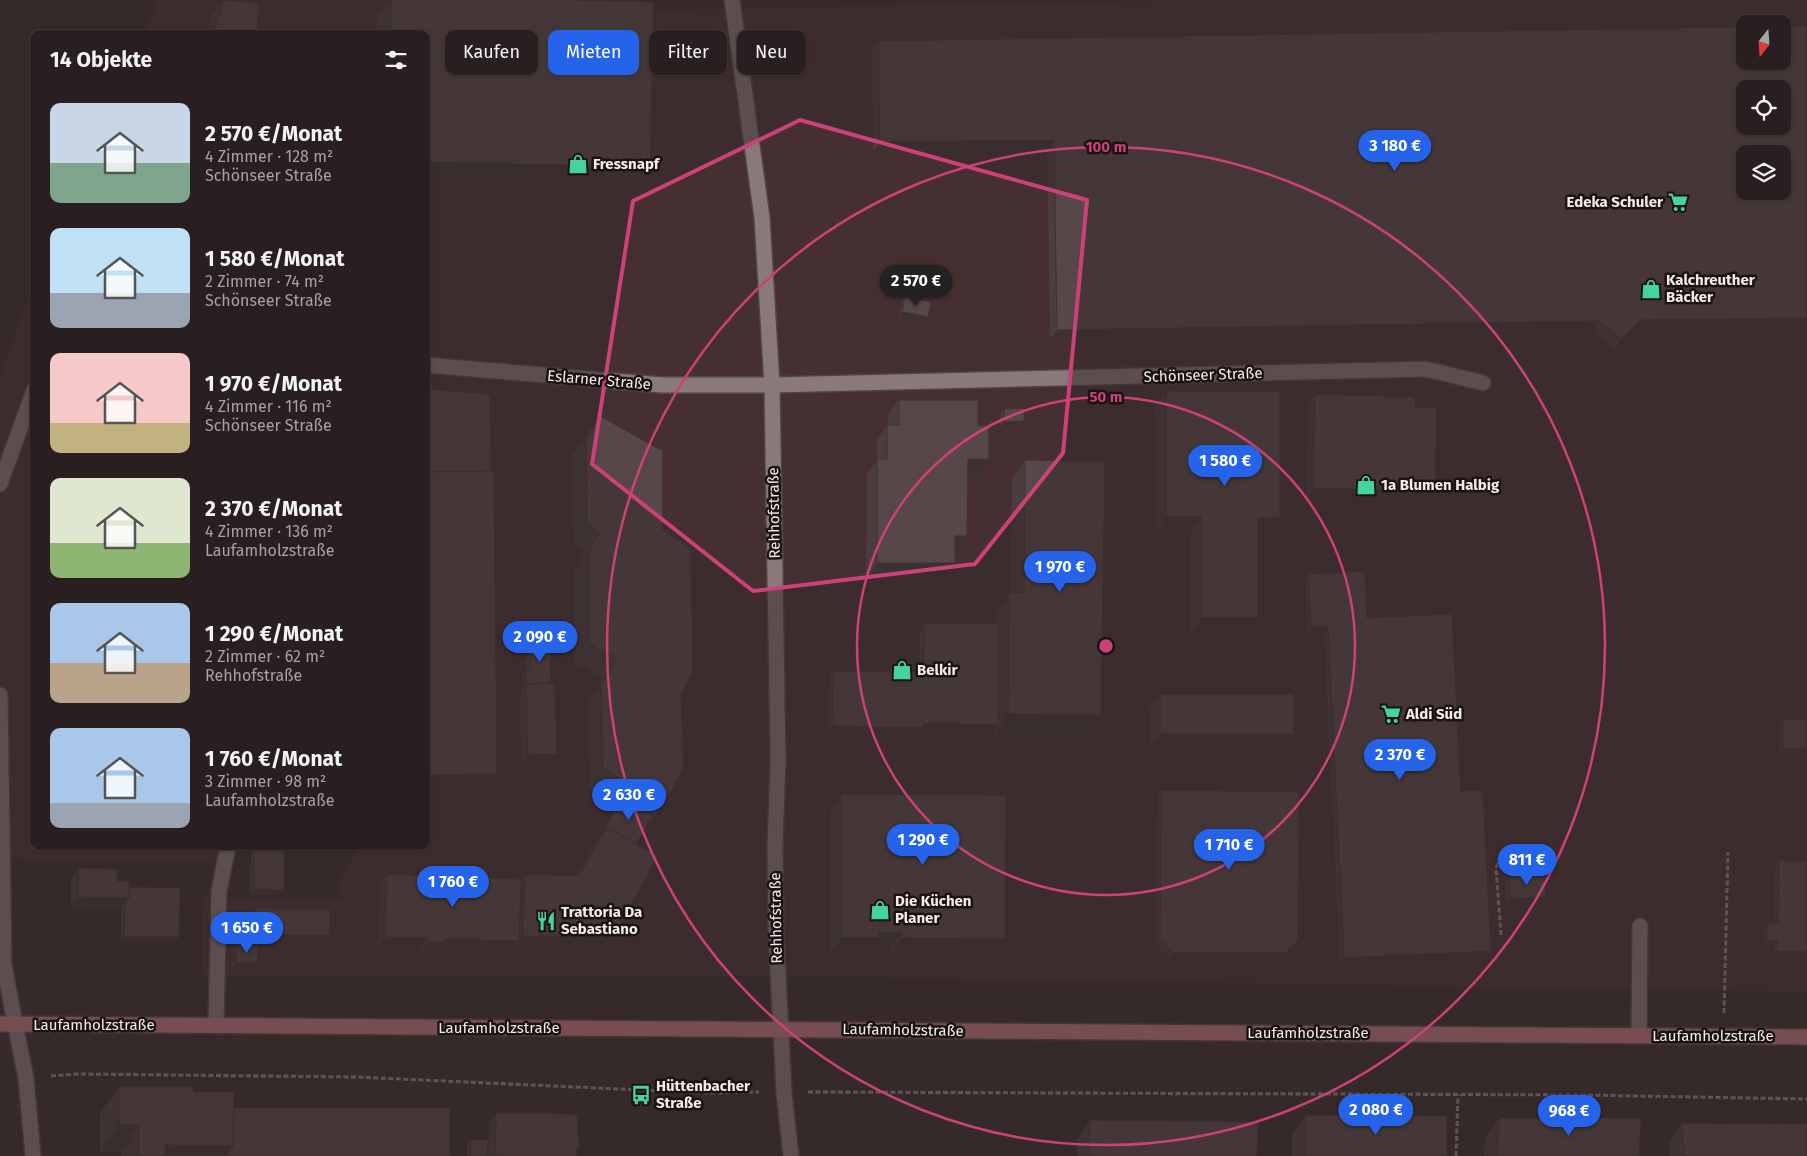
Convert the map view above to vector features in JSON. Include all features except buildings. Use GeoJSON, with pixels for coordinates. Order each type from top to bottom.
{"type":"FeatureCollection","features":[{"type":"Feature","properties":{"kind":"main road","name":"Laufamholzstraße"},"geometry":{"type":"LineString","coordinates":[[7,1024],[1807,1036]]}},
{"type":"Feature","properties":{"kind":"street","name":"Rehhofstraße"},"geometry":{"type":"LineString","coordinates":[[732,0],[762,218],[772,385],[778,761],[774,847],[780,1029]]}},
{"type":"Feature","properties":{"kind":"street","name":"Eslarner Straße"},"geometry":{"type":"LineString","coordinates":[[430,365],[662,385],[772,385]]}},
{"type":"Feature","properties":{"kind":"street","name":"Schönseer Straße"},"geometry":{"type":"LineString","coordinates":[[772,385],[1426,369],[1483,384]]}},
{"type":"Feature","properties":{"kind":"street"},"geometry":{"type":"LineString","coordinates":[[0,484],[30,401]]}},
{"type":"Feature","properties":{"kind":"street"},"geometry":{"type":"LineString","coordinates":[[0,696],[4,965],[7,1024],[26,1078],[33,1156]]}},
{"type":"Feature","properties":{"kind":"street"},"geometry":{"type":"LineString","coordinates":[[216,1026],[219,892],[227,850]]}},
{"type":"Feature","properties":{"kind":"street"},"geometry":{"type":"LineString","coordinates":[[1639,1036],[1640,926]]}},
{"type":"Feature","properties":{"kind":"street"},"geometry":{"type":"LineString","coordinates":[[780,1029],[791,1156]]}},
{"type":"Feature","properties":{"kind":"path"},"geometry":{"type":"LineString","coordinates":[[1501,935],[1496,868],[1504,848]]}},
{"type":"Feature","properties":{"kind":"path"},"geometry":{"type":"LineString","coordinates":[[1724,1036],[1728,852]]}},
{"type":"Feature","properties":{"kind":"path"},"geometry":{"type":"LineString","coordinates":[[26,1078],[77,1074],[356,1077],[707,1093],[1458,1095],[1807,1099]]}},
{"type":"Feature","properties":{"kind":"path"},"geometry":{"type":"LineString","coordinates":[[641,1090],[641,1095]]}},
{"type":"Feature","properties":{"kind":"path"},"geometry":{"type":"LineString","coordinates":[[1456,1156],[1458,1095]]}},
{"type":"Feature","properties":{"kind":"highlighted area"},"geometry":{"type":"Polygon","coordinates":[[[800,120],[1087,200],[1063,453],[975,564],[753,591],[592,464],[633,201],[800,120]]]}},
{"type":"Feature","properties":{"kind":"shaded area"},"geometry":{"type":"Polygon","coordinates":[[[157,0],[476,0],[654,10],[1186,0],[1807,0],[1807,992],[797,976],[201,976],[203,898],[341,899],[341,876],[358,850],[430,850],[430,30],[147,30],[157,0]]]}},
{"type":"Feature","properties":{"kind":"shaded area"},"geometry":{"type":"Polygon","coordinates":[[[30,296],[30,850],[230,850],[220,863],[0,858],[0,378],[30,296]]]}},
{"type":"Feature","properties":{"kind":"place","name":"Fressnapf"},"geometry":{"type":"Point","coordinates":[578,164]}},
{"type":"Feature","properties":{"kind":"place","name":"Edeka Schuler"},"geometry":{"type":"Point","coordinates":[1678,202]}},
{"type":"Feature","properties":{"kind":"place","name":"Kalchreuther Bäcker"},"geometry":{"type":"Point","coordinates":[1651,289]}},
{"type":"Feature","properties":{"kind":"place","name":"1a Blumen Halbig"},"geometry":{"type":"Point","coordinates":[1366,485]}},
{"type":"Feature","properties":{"kind":"place","name":"Belkir"},"geometry":{"type":"Point","coordinates":[902,670]}},
{"type":"Feature","properties":{"kind":"place","name":"Aldi Süd"},"geometry":{"type":"Point","coordinates":[1391,714]}},
{"type":"Feature","properties":{"kind":"place","name":"Die Küchen Planer"},"geometry":{"type":"Point","coordinates":[880,910]}},
{"type":"Feature","properties":{"kind":"place","name":"Trattoria Da Sebastiano"},"geometry":{"type":"Point","coordinates":[546,921]}},
{"type":"Feature","properties":{"kind":"place","name":"Hüttenbacher Straße"},"geometry":{"type":"Point","coordinates":[641,1095]}}]}
